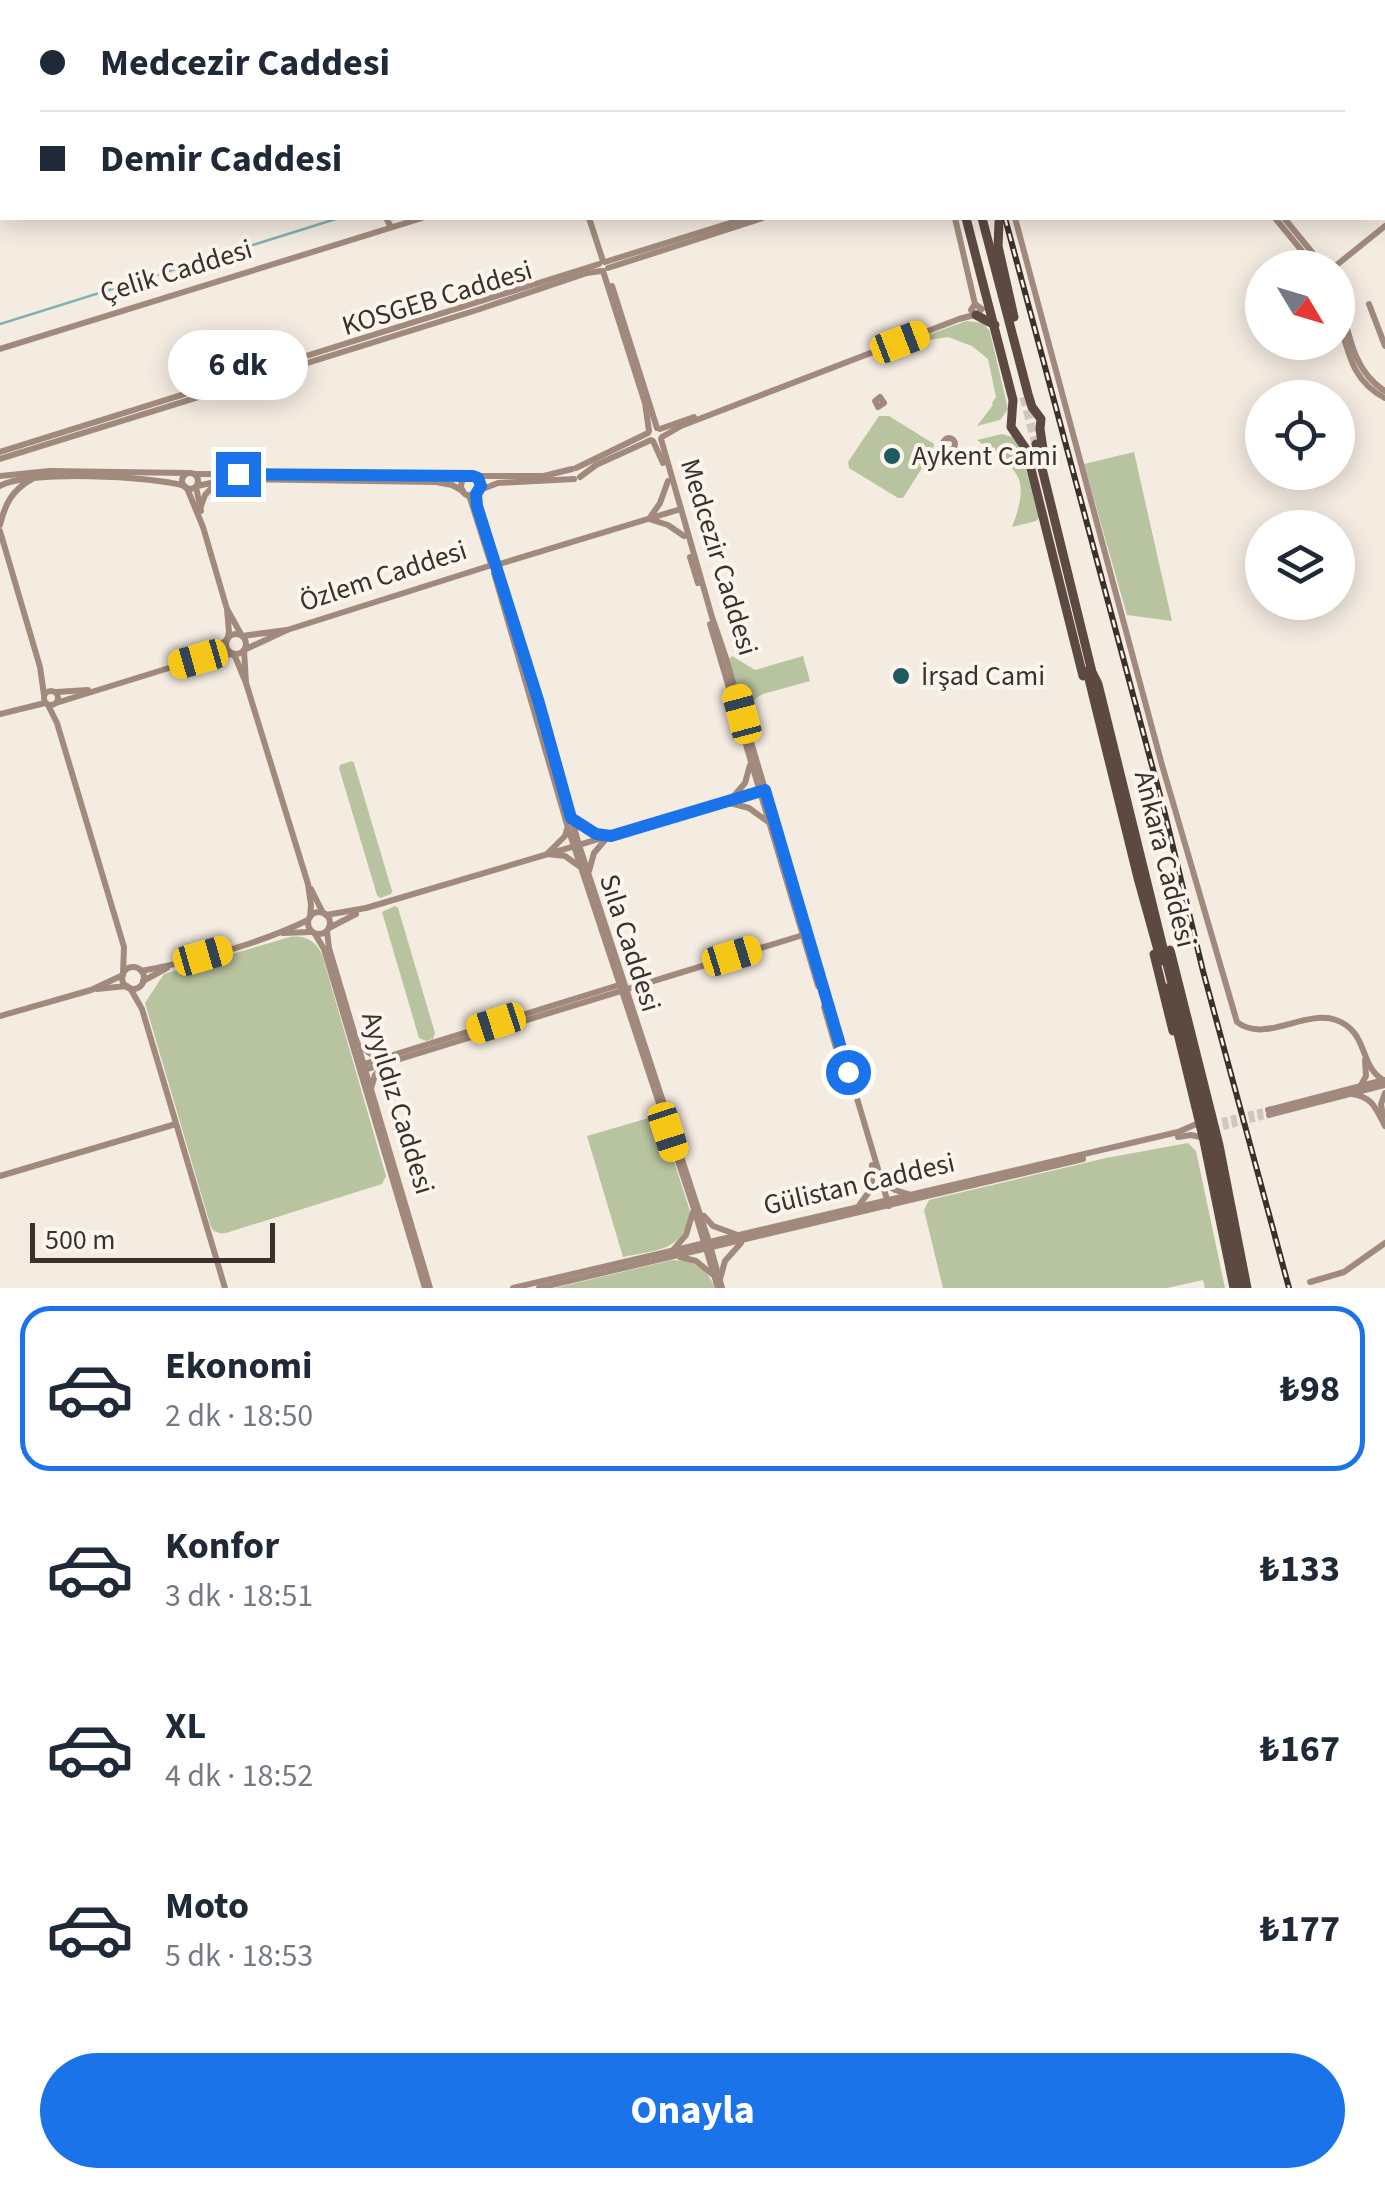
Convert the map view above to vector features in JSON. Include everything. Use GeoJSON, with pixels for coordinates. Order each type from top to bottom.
{"type":"FeatureCollection","features":[{"type":"Feature","properties":{"kind":"highway"},"geometry":{"type":"LineString","coordinates":[[974,220],[976,254],[1013,400],[1011,427],[1026,449],[1085,684],[1094,687]]}},
{"type":"Feature","properties":{"kind":"highway"},"geometry":{"type":"LineString","coordinates":[[975,220],[1032,407],[1041,419],[1094,687]]}},
{"type":"Feature","properties":{"kind":"highway"},"geometry":{"type":"LineString","coordinates":[[975,220],[1021,397]]}},
{"type":"Feature","properties":{"kind":"highway"},"geometry":{"type":"LineString","coordinates":[[998,222],[998,246],[1014,316],[1019,360]]}},
{"type":"Feature","properties":{"kind":"highway"},"geometry":{"type":"LineString","coordinates":[[987,296],[975,310],[995,325]]}},
{"type":"Feature","properties":{"kind":"highway"},"geometry":{"type":"LineString","coordinates":[[1012,414],[1018,408],[1032,407]]}},
{"type":"Feature","properties":{"kind":"highway"},"geometry":{"type":"LineString","coordinates":[[1018,436],[1033,436],[1040,429]]}},
{"type":"Feature","properties":{"kind":"highway","name":"Ankara Caddesi"},"geometry":{"type":"LineString","coordinates":[[1033,444],[1138,878],[1164,960]]}},
{"type":"Feature","properties":{"kind":"highway","name":"Ankara Caddesi"},"geometry":{"type":"LineString","coordinates":[[1094,687],[1208,1127],[1238,1288]]}},
{"type":"Feature","properties":{"kind":"highway"},"geometry":{"type":"LineString","coordinates":[[1139,849],[1219,1125],[1238,1288]]}},
{"type":"Feature","properties":{"kind":"highway"},"geometry":{"type":"LineString","coordinates":[[1138,878],[1147,930],[1238,1288]]}},
{"type":"Feature","properties":{"kind":"street"},"geometry":{"type":"LineString","coordinates":[[380,230],[382,220]]}},
{"type":"Feature","properties":{"kind":"street"},"geometry":{"type":"LineString","coordinates":[[385,220],[391,227]]}},
{"type":"Feature","properties":{"kind":"street","name":"Çelik Caddesi"},"geometry":{"type":"LineString","coordinates":[[0,348],[415,220]]}},
{"type":"Feature","properties":{"kind":"street","name":"Medcezir Caddesi"},"geometry":{"type":"LineString","coordinates":[[590,220],[886,1203]]}},
{"type":"Feature","properties":{"kind":"street","name":"KOSGEB Caddesi"},"geometry":{"type":"LineString","coordinates":[[0,460],[477,310],[740,220]]}},
{"type":"Feature","properties":{"kind":"street","name":"KOSGEB Caddesi"},"geometry":{"type":"LineString","coordinates":[[0,452],[757,220]]}},
{"type":"Feature","properties":{"kind":"street"},"geometry":{"type":"LineString","coordinates":[[0,476],[49,471],[544,476],[574,469],[975,310],[956,220]]}},
{"type":"Feature","properties":{"kind":"street"},"geometry":{"type":"LineString","coordinates":[[1016,220],[1162,765],[1239,1030],[1249,1032],[1328,1018],[1358,1036],[1372,1071],[1384,1084]]}},
{"type":"Feature","properties":{"kind":"street"},"geometry":{"type":"LineString","coordinates":[[1277,220],[1301,250]]}},
{"type":"Feature","properties":{"kind":"street"},"geometry":{"type":"LineString","coordinates":[[1286,220],[1310,250]]}},
{"type":"Feature","properties":{"kind":"street"},"geometry":{"type":"LineString","coordinates":[[1355,250],[1385,226]]}},
{"type":"Feature","properties":{"kind":"street"},"geometry":{"type":"LineString","coordinates":[[1370,304],[1385,346]]}},
{"type":"Feature","properties":{"kind":"street"},"geometry":{"type":"LineString","coordinates":[[1355,354],[1370,382],[1385,395]]}},
{"type":"Feature","properties":{"kind":"street"},"geometry":{"type":"LineString","coordinates":[[1352,360],[1364,384],[1385,395]]}},
{"type":"Feature","properties":{"kind":"street"},"geometry":{"type":"LineString","coordinates":[[0,486],[34,477],[144,478],[191,487],[220,480],[436,482],[472,492],[498,482],[577,478],[655,435]]}},
{"type":"Feature","properties":{"kind":"street","name":"Medcezir Caddesi"},"geometry":{"type":"LineString","coordinates":[[655,435],[886,1203]]}},
{"type":"Feature","properties":{"kind":"street"},"geometry":{"type":"LineString","coordinates":[[574,469],[570,475],[577,478]]}},
{"type":"Feature","properties":{"kind":"street"},"geometry":{"type":"LineString","coordinates":[[191,474],[183,479],[191,487],[204,528]]}},
{"type":"Feature","properties":{"kind":"street"},"geometry":{"type":"LineString","coordinates":[[191,474],[198,479],[191,487]]}},
{"type":"Feature","properties":{"kind":"street"},"geometry":{"type":"LineString","coordinates":[[471,476],[462,483],[472,492]]}},
{"type":"Feature","properties":{"kind":"street","name":"Sıla Caddesi"},"geometry":{"type":"LineString","coordinates":[[471,476],[479,480],[472,492],[568,828],[586,871],[718,1283]]}},
{"type":"Feature","properties":{"kind":"street"},"geometry":{"type":"LineString","coordinates":[[34,477],[11,495],[0,528],[124,947],[123,975],[142,1009],[225,1288]]}},
{"type":"Feature","properties":{"kind":"street"},"geometry":{"type":"LineString","coordinates":[[201,512],[205,495],[220,480]]}},
{"type":"Feature","properties":{"kind":"street"},"geometry":{"type":"LineString","coordinates":[[668,480],[649,519],[684,536]]}},
{"type":"Feature","properties":{"kind":"street"},"geometry":{"type":"LineString","coordinates":[[191,487],[227,609],[227,648],[234,654],[246,682],[308,884],[308,928],[314,933]]}},
{"type":"Feature","properties":{"kind":"street","name":"Özlem Caddesi"},"geometry":{"type":"LineString","coordinates":[[244,650],[287,630],[679,510]]}},
{"type":"Feature","properties":{"kind":"street"},"geometry":{"type":"LineString","coordinates":[[493,565],[539,703],[577,846]]}},
{"type":"Feature","properties":{"kind":"street"},"geometry":{"type":"LineString","coordinates":[[227,609],[246,644],[246,682]]}},
{"type":"Feature","properties":{"kind":"street","name":"Özlem Caddesi"},"geometry":{"type":"LineString","coordinates":[[242,636],[287,630]]}},
{"type":"Feature","properties":{"kind":"street"},"geometry":{"type":"LineString","coordinates":[[198,659],[234,634],[242,636]]}},
{"type":"Feature","properties":{"kind":"street"},"geometry":{"type":"LineString","coordinates":[[0,714],[244,650]]}},
{"type":"Feature","properties":{"kind":"street"},"geometry":{"type":"LineString","coordinates":[[724,802],[745,783],[750,759]]}},
{"type":"Feature","properties":{"kind":"street"},"geometry":{"type":"LineString","coordinates":[[0,1016],[91,990],[123,975],[130,967],[173,965],[282,933],[316,912],[366,908],[762,791]]}},
{"type":"Feature","properties":{"kind":"street"},"geometry":{"type":"LineString","coordinates":[[724,802],[749,808],[770,825]]}},
{"type":"Feature","properties":{"kind":"street"},"geometry":{"type":"LineString","coordinates":[[571,818],[596,834],[611,836]]}},
{"type":"Feature","properties":{"kind":"street"},"geometry":{"type":"LineString","coordinates":[[548,854],[568,828]]}},
{"type":"Feature","properties":{"kind":"street"},"geometry":{"type":"LineString","coordinates":[[548,854],[565,856],[586,871],[597,848],[611,836]]}},
{"type":"Feature","properties":{"kind":"street"},"geometry":{"type":"LineString","coordinates":[[308,884],[330,920],[328,929]]}},
{"type":"Feature","properties":{"kind":"street"},"geometry":{"type":"LineString","coordinates":[[282,933],[321,934],[366,908]]}},
{"type":"Feature","properties":{"kind":"street","name":"Ayyıldız Caddesi"},"geometry":{"type":"LineString","coordinates":[[328,929],[329,948],[362,1068],[427,1285]]}},
{"type":"Feature","properties":{"kind":"street","name":"Ayyıldız Caddesi"},"geometry":{"type":"LineString","coordinates":[[314,933],[324,949],[427,1285]]}},
{"type":"Feature","properties":{"kind":"street"},"geometry":{"type":"LineString","coordinates":[[362,1068],[803,934]]}},
{"type":"Feature","properties":{"kind":"street"},"geometry":{"type":"LineString","coordinates":[[124,947],[140,969],[142,1009]]}},
{"type":"Feature","properties":{"kind":"street"},"geometry":{"type":"LineString","coordinates":[[91,990],[137,988],[173,965]]}},
{"type":"Feature","properties":{"kind":"street"},"geometry":{"type":"LineString","coordinates":[[357,1042],[362,1049],[389,1059]]}},
{"type":"Feature","properties":{"kind":"street"},"geometry":{"type":"LineString","coordinates":[[1358,1086],[1366,1076],[1365,1054]]}},
{"type":"Feature","properties":{"kind":"street"},"geometry":{"type":"LineString","coordinates":[[371,1089],[377,1072],[389,1059]]}},
{"type":"Feature","properties":{"kind":"street"},"geometry":{"type":"LineString","coordinates":[[1384,1084],[1350,1094],[1268,1112],[1358,1086],[1384,1084]]}},
{"type":"Feature","properties":{"kind":"street"},"geometry":{"type":"LineString","coordinates":[[1384,1084],[1381,1104],[1385,1127]]}},
{"type":"Feature","properties":{"kind":"street"},"geometry":{"type":"LineString","coordinates":[[1350,1094],[1371,1101],[1385,1127]]}},
{"type":"Feature","properties":{"kind":"street","name":"Gülistan Caddesi"},"geometry":{"type":"LineString","coordinates":[[513,1288],[672,1254],[742,1238],[886,1203],[1181,1136],[1198,1130],[1206,1120],[1219,1125],[1208,1138],[1198,1130],[1178,1132],[856,1207],[742,1238]]}},
{"type":"Feature","properties":{"kind":"street"},"geometry":{"type":"LineString","coordinates":[[0,1176],[176,1124]]}},
{"type":"Feature","properties":{"kind":"street"},"geometry":{"type":"LineString","coordinates":[[856,1207],[872,1188],[872,1165]]}},
{"type":"Feature","properties":{"kind":"street"},"geometry":{"type":"LineString","coordinates":[[880,1175],[895,1190],[914,1194]]}},
{"type":"Feature","properties":{"kind":"street"},"geometry":{"type":"LineString","coordinates":[[695,1206],[713,1226],[742,1238],[730,1254],[718,1283],[696,1261],[672,1254],[686,1236],[695,1206]]}},
{"type":"Feature","properties":{"kind":"street"},"geometry":{"type":"LineString","coordinates":[[1310,1282],[1344,1272],[1385,1243]]}},
{"type":"Feature","properties":{"kind":"street","name":"Gülistan Caddesi"},"geometry":{"type":"LineString","coordinates":[[539,1288],[672,1254]]}},
{"type":"Feature","properties":{"kind":"green space"},"geometry":{"type":"Polygon","coordinates":[[[966,321],[984,323],[990,332],[1008,409],[1000,420],[977,426],[996,397],[988,359],[972,346],[948,337],[904,344],[966,321]]]}},
{"type":"Feature","properties":{"kind":"green space"},"geometry":{"type":"Polygon","coordinates":[[[879,416],[889,416],[934,444],[903,498],[849,468],[848,462],[879,416]]]}},
{"type":"Feature","properties":{"kind":"green space"},"geometry":{"type":"Polygon","coordinates":[[[1002,434],[1012,437],[1020,447],[1039,518],[1012,527],[1021,496],[1017,475],[977,440],[1002,434]]]}},
{"type":"Feature","properties":{"kind":"green space"},"geometry":{"type":"Polygon","coordinates":[[[1134,452],[1172,621],[1127,615],[1084,464],[1134,452]]]}},
{"type":"Feature","properties":{"kind":"green space"},"geometry":{"type":"Polygon","coordinates":[[[732,656],[755,670],[803,656],[810,681],[763,694],[746,711],[729,659],[732,656]]]}},
{"type":"Feature","properties":{"kind":"green space"},"geometry":{"type":"Polygon","coordinates":[[[352,761],[392,891],[380,898],[339,768],[352,761]]]}},
{"type":"Feature","properties":{"kind":"green space"},"geometry":{"type":"Polygon","coordinates":[[[395,906],[435,1033],[433,1039],[426,1041],[419,1038],[382,912],[395,906]]]}},
{"type":"Feature","properties":{"kind":"green space"},"geometry":{"type":"Polygon","coordinates":[[[290,937],[309,940],[322,954],[386,1176],[382,1184],[218,1233],[210,1224],[145,1003],[164,974],[290,937]]]}},
{"type":"Feature","properties":{"kind":"green space"},"geometry":{"type":"Polygon","coordinates":[[[659,1115],[690,1211],[687,1224],[676,1241],[667,1246],[623,1257],[587,1136],[659,1115]]]}},
{"type":"Feature","properties":{"kind":"green space"},"geometry":{"type":"Polygon","coordinates":[[[1188,1143],[1196,1151],[1225,1288],[1205,1288],[1203,1280],[1167,1288],[943,1288],[924,1210],[929,1200],[1188,1143]]]}},
{"type":"Feature","properties":{"kind":"green space"},"geometry":{"type":"Polygon","coordinates":[[[672,1260],[698,1266],[715,1288],[555,1288],[672,1260]]]}},
{"type":"Feature","properties":{"kind":"waterway"},"geometry":{"type":"LineString","coordinates":[[0,324],[333,220]]}},
{"type":"Feature","properties":{"kind":"tunnel"},"geometry":{"type":"LineString","coordinates":[[1024,397],[1036,444]]}},
{"type":"Feature","properties":{"kind":"tunnel"},"geometry":{"type":"LineString","coordinates":[[1222,1121],[1268,1110]]}},
{"type":"Feature","properties":{"kind":"tunnel"},"geometry":{"type":"LineString","coordinates":[[1223,1127],[1269,1115]]}},
{"type":"Feature","properties":{"kind":"railway"},"geometry":{"type":"LineString","coordinates":[[1006,220],[1289,1288]]}},
{"type":"Feature","properties":{"kind":"place","name":"Aykent Cami"},"geometry":{"type":"Point","coordinates":[892,456]}},
{"type":"Feature","properties":{"kind":"place","name":"İrşad Cami"},"geometry":{"type":"Point","coordinates":[901,676]}},
{"type":"Feature","properties":{"kind":"route"},"geometry":{"type":"LineString","coordinates":[[238,474],[478,478],[481,486],[476,494],[477,506],[571,818],[596,834],[611,836],[765,790],[848,1072]]}}]}
